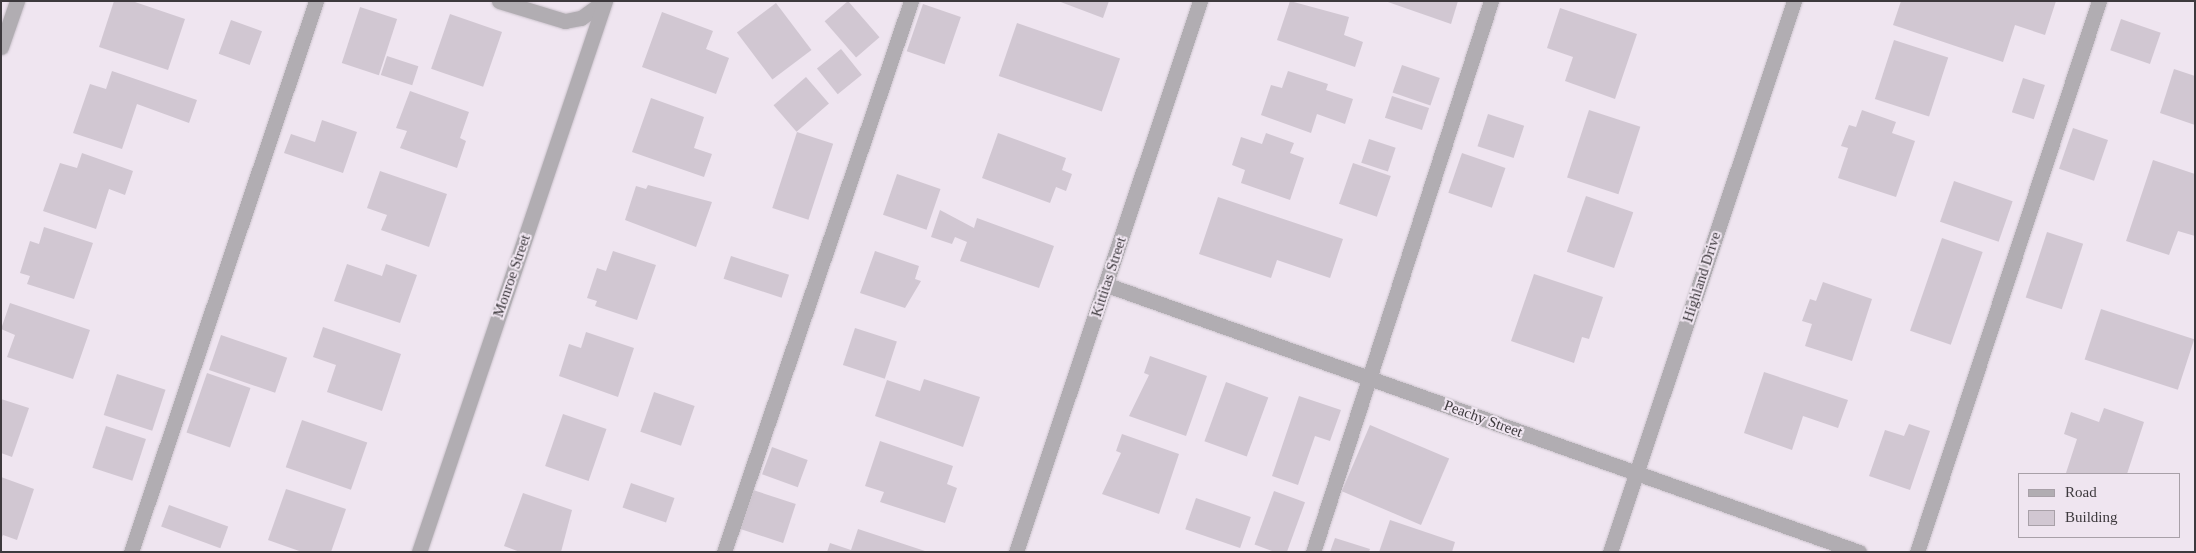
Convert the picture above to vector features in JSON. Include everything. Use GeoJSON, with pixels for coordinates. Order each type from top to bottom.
{"type":"FeatureCollection","features":[{"type":"Feature","properties":{"kind":"street"},"geometry":{"type":"LineString","coordinates":[[1,47],[17,1]]}},
{"type":"Feature","properties":{"kind":"street"},"geometry":{"type":"LineString","coordinates":[[131,552],[316,1]]}},
{"type":"Feature","properties":{"kind":"street","name":"Monroe Street"},"geometry":{"type":"LineString","coordinates":[[499,1],[565,21],[581,18],[605,1]]}},
{"type":"Feature","properties":{"kind":"street","name":"Monroe Street"},"geometry":{"type":"LineString","coordinates":[[419,552],[605,1]]}},
{"type":"Feature","properties":{"kind":"street"},"geometry":{"type":"LineString","coordinates":[[724,552],[911,1]]}},
{"type":"Feature","properties":{"kind":"street","name":"Kittitas Street"},"geometry":{"type":"LineString","coordinates":[[1016,552],[1107,285],[1200,1]]}},
{"type":"Feature","properties":{"kind":"street"},"geometry":{"type":"LineString","coordinates":[[1313,552],[1371,379],[1491,1]]}},
{"type":"Feature","properties":{"kind":"street","name":"Highland Drive"},"geometry":{"type":"LineString","coordinates":[[1610,552],[1794,1]]}},
{"type":"Feature","properties":{"kind":"street"},"geometry":{"type":"LineString","coordinates":[[1917,552],[2099,1]]}},
{"type":"Feature","properties":{"kind":"street","name":"Peachy Street"},"geometry":{"type":"LineString","coordinates":[[1107,285],[1859,552]]}},
{"type":"Feature","properties":{"kind":"building"},"geometry":{"type":"Polygon","coordinates":[[[114,1],[132,1],[185,19],[168,70],[99,47],[114,1]]]}},
{"type":"Feature","properties":{"kind":"building"},"geometry":{"type":"Polygon","coordinates":[[[848,1],[879,37],[856,58],[825,21],[848,1]]]}},
{"type":"Feature","properties":{"kind":"building"},"geometry":{"type":"Polygon","coordinates":[[[1058,1],[1109,1],[1103,18],[1058,1]]]}},
{"type":"Feature","properties":{"kind":"building"},"geometry":{"type":"Polygon","coordinates":[[[1290,1],[1349,17],[1344,35],[1363,42],[1355,67],[1277,40],[1290,1]]]}},
{"type":"Feature","properties":{"kind":"building"},"geometry":{"type":"Polygon","coordinates":[[[1385,1],[1458,1],[1451,24],[1385,1]]]}},
{"type":"Feature","properties":{"kind":"building"},"geometry":{"type":"Polygon","coordinates":[[[1901,1],[2056,1],[2045,35],[2015,25],[2003,62],[1893,25],[1901,1]]]}},
{"type":"Feature","properties":{"kind":"building"},"geometry":{"type":"Polygon","coordinates":[[[776,3],[812,50],[772,80],[737,32],[776,3]]]}},
{"type":"Feature","properties":{"kind":"building"},"geometry":{"type":"Polygon","coordinates":[[[923,4],[961,17],[945,64],[907,51],[923,4]]]}},
{"type":"Feature","properties":{"kind":"building"},"geometry":{"type":"Polygon","coordinates":[[[360,7],[397,19],[379,75],[342,63],[360,7]]]}},
{"type":"Feature","properties":{"kind":"building"},"geometry":{"type":"Polygon","coordinates":[[[1560,8],[1637,34],[1615,99],[1565,81],[1573,57],[1547,48],[1560,8]]]}},
{"type":"Feature","properties":{"kind":"building"},"geometry":{"type":"Polygon","coordinates":[[[662,12],[713,31],[706,49],[729,58],[716,94],[642,67],[662,12]]]}},
{"type":"Feature","properties":{"kind":"building"},"geometry":{"type":"Polygon","coordinates":[[[450,14],[502,32],[483,87],[431,69],[450,14]]]}},
{"type":"Feature","properties":{"kind":"building"},"geometry":{"type":"Polygon","coordinates":[[[2121,19],[2161,33],[2150,64],[2110,50],[2121,19]]]}},
{"type":"Feature","properties":{"kind":"building"},"geometry":{"type":"Polygon","coordinates":[[[231,20],[262,31],[250,65],[219,54],[231,20]]]}},
{"type":"Feature","properties":{"kind":"building"},"geometry":{"type":"Polygon","coordinates":[[[1017,23],[1120,58],[1102,111],[999,76],[1017,23]]]}},
{"type":"Feature","properties":{"kind":"building"},"geometry":{"type":"Polygon","coordinates":[[[1894,40],[1948,58],[1929,117],[1875,99],[1894,40]]]}},
{"type":"Feature","properties":{"kind":"building"},"geometry":{"type":"Polygon","coordinates":[[[841,49],[862,75],[838,94],[817,69],[841,49]]]}},
{"type":"Feature","properties":{"kind":"building"},"geometry":{"type":"Polygon","coordinates":[[[387,56],[418,66],[412,85],[381,75],[387,56]]]}},
{"type":"Feature","properties":{"kind":"building"},"geometry":{"type":"Polygon","coordinates":[[[1402,65],[1440,78],[1430,105],[1393,92],[1402,65]]]}},
{"type":"Feature","properties":{"kind":"building"},"geometry":{"type":"Polygon","coordinates":[[[2174,69],[2195,76],[2195,125],[2160,113],[2174,69]]]}},
{"type":"Feature","properties":{"kind":"building"},"geometry":{"type":"Polygon","coordinates":[[[112,71],[197,100],[189,123],[137,104],[122,149],[73,133],[90,84],[106,89],[112,71]]]}},
{"type":"Feature","properties":{"kind":"building"},"geometry":{"type":"Polygon","coordinates":[[[1288,71],[1328,84],[1326,90],[1353,99],[1345,124],[1317,114],[1311,133],[1261,115],[1271,85],[1282,88],[1288,71]]]}},
{"type":"Feature","properties":{"kind":"building"},"geometry":{"type":"Polygon","coordinates":[[[806,77],[829,103],[797,132],[774,105],[806,77]]]}},
{"type":"Feature","properties":{"kind":"building"},"geometry":{"type":"Polygon","coordinates":[[[2023,78],[2045,85],[2034,119],[2012,112],[2023,78]]]}},
{"type":"Feature","properties":{"kind":"building"},"geometry":{"type":"Polygon","coordinates":[[[410,91],[469,112],[460,138],[466,141],[457,168],[400,148],[407,131],[396,128],[410,91]]]}},
{"type":"Feature","properties":{"kind":"building"},"geometry":{"type":"Polygon","coordinates":[[[1392,96],[1429,108],[1422,130],[1385,118],[1392,96]]]}},
{"type":"Feature","properties":{"kind":"building"},"geometry":{"type":"Polygon","coordinates":[[[651,98],[704,117],[694,148],[712,154],[704,177],[632,152],[651,98]]]}},
{"type":"Feature","properties":{"kind":"building"},"geometry":{"type":"Polygon","coordinates":[[[1589,110],[1640,127],[1618,194],[1567,178],[1589,110]]]}},
{"type":"Feature","properties":{"kind":"building"},"geometry":{"type":"Polygon","coordinates":[[[1862,110],[1896,122],[1892,133],[1915,141],[1896,197],[1838,178],[1848,148],[1841,146],[1849,125],[1856,127],[1862,110]]]}},
{"type":"Feature","properties":{"kind":"building"},"geometry":{"type":"Polygon","coordinates":[[[1488,114],[1524,126],[1514,158],[1477,146],[1488,114]]]}},
{"type":"Feature","properties":{"kind":"building"},"geometry":{"type":"Polygon","coordinates":[[[322,120],[357,132],[343,173],[284,153],[291,134],[315,142],[322,120]]]}},
{"type":"Feature","properties":{"kind":"building"},"geometry":{"type":"Polygon","coordinates":[[[2073,128],[2108,140],[2094,181],[2059,169],[2073,128]]]}},
{"type":"Feature","properties":{"kind":"building"},"geometry":{"type":"Polygon","coordinates":[[[797,132],[833,144],[808,220],[772,208],[797,132]]]}},
{"type":"Feature","properties":{"kind":"building"},"geometry":{"type":"Polygon","coordinates":[[[998,133],[1066,158],[1062,170],[1072,174],[1066,191],[1056,187],[1050,203],[982,178],[998,133]]]}},
{"type":"Feature","properties":{"kind":"building"},"geometry":{"type":"Polygon","coordinates":[[[1266,133],[1294,143],[1290,153],[1304,158],[1290,200],[1241,183],[1245,170],[1232,165],[1241,137],[1262,144],[1266,133]]]}},
{"type":"Feature","properties":{"kind":"building"},"geometry":{"type":"Polygon","coordinates":[[[1369,139],[1396,148],[1388,171],[1361,163],[1369,139]]]}},
{"type":"Feature","properties":{"kind":"building"},"geometry":{"type":"Polygon","coordinates":[[[82,153],[133,171],[125,195],[109,189],[96,229],[43,211],[60,163],[77,168],[82,153]]]}},
{"type":"Feature","properties":{"kind":"building"},"geometry":{"type":"Polygon","coordinates":[[[1462,153],[1505,168],[1492,208],[1448,193],[1462,153]]]}},
{"type":"Feature","properties":{"kind":"building"},"geometry":{"type":"Polygon","coordinates":[[[2153,160],[2195,174],[2195,236],[2178,231],[2169,255],[2126,241],[2153,160]]]}},
{"type":"Feature","properties":{"kind":"building"},"geometry":{"type":"Polygon","coordinates":[[[1353,163],[1391,176],[1377,217],[1339,204],[1353,163]]]}},
{"type":"Feature","properties":{"kind":"building"},"geometry":{"type":"Polygon","coordinates":[[[380,171],[447,194],[429,247],[381,230],[387,215],[367,208],[380,171]]]}},
{"type":"Feature","properties":{"kind":"building"},"geometry":{"type":"Polygon","coordinates":[[[897,174],[940,189],[926,230],[883,215],[897,174]]]}},
{"type":"Feature","properties":{"kind":"building"},"geometry":{"type":"Polygon","coordinates":[[[1954,181],[2013,201],[1999,242],[1940,222],[1954,181]]]}},
{"type":"Feature","properties":{"kind":"building"},"geometry":{"type":"Polygon","coordinates":[[[648,185],[712,202],[696,247],[625,220],[636,186],[646,189],[648,185]]]}},
{"type":"Feature","properties":{"kind":"building"},"geometry":{"type":"Polygon","coordinates":[[[1586,196],[1633,212],[1614,268],[1567,252],[1586,196]]]}},
{"type":"Feature","properties":{"kind":"building"},"geometry":{"type":"Polygon","coordinates":[[[1218,197],[1343,239],[1330,278],[1277,260],[1271,278],[1199,254],[1218,197]]]}},
{"type":"Feature","properties":{"kind":"building"},"geometry":{"type":"Polygon","coordinates":[[[940,210],[974,228],[977,218],[1054,246],[1039,288],[960,261],[967,242],[955,237],[952,244],[931,237],[940,210]]]}},
{"type":"Feature","properties":{"kind":"building"},"geometry":{"type":"Polygon","coordinates":[[[44,227],[93,243],[74,299],[27,284],[30,276],[20,273],[30,241],[39,244],[44,227]]]}},
{"type":"Feature","properties":{"kind":"building"},"geometry":{"type":"Polygon","coordinates":[[[2047,232],[2083,244],[2062,309],[2026,298],[2047,232]]]}},
{"type":"Feature","properties":{"kind":"building"},"geometry":{"type":"Polygon","coordinates":[[[1942,238],[1983,252],[1951,345],[1910,331],[1942,238]]]}},
{"type":"Feature","properties":{"kind":"building"},"geometry":{"type":"Polygon","coordinates":[[[613,251],[656,265],[637,320],[595,306],[597,301],[587,298],[597,268],[606,271],[613,251]]]}},
{"type":"Feature","properties":{"kind":"building"},"geometry":{"type":"Polygon","coordinates":[[[875,251],[919,266],[915,279],[921,281],[905,308],[860,293],[875,251]]]}},
{"type":"Feature","properties":{"kind":"building"},"geometry":{"type":"Polygon","coordinates":[[[731,256],[789,275],[782,298],[724,279],[731,256]]]}},
{"type":"Feature","properties":{"kind":"building"},"geometry":{"type":"Polygon","coordinates":[[[347,264],[382,276],[386,264],[417,275],[400,323],[334,301],[347,264]]]}},
{"type":"Feature","properties":{"kind":"building"},"geometry":{"type":"Polygon","coordinates":[[[1534,274],[1603,297],[1589,339],[1582,337],[1574,363],[1511,341],[1534,274]]]}},
{"type":"Feature","properties":{"kind":"building"},"geometry":{"type":"Polygon","coordinates":[[[1823,282],[1872,299],[1852,361],[1805,346],[1812,324],[1802,321],[1810,299],[1816,301],[1823,282]]]}},
{"type":"Feature","properties":{"kind":"building"},"geometry":{"type":"Polygon","coordinates":[[[10,303],[90,330],[73,379],[7,357],[15,335],[1,329],[10,303]]]}},
{"type":"Feature","properties":{"kind":"building"},"geometry":{"type":"Polygon","coordinates":[[[2101,309],[2194,339],[2178,390],[2085,359],[2101,309]]]}},
{"type":"Feature","properties":{"kind":"building"},"geometry":{"type":"Polygon","coordinates":[[[323,327],[401,354],[382,411],[327,392],[336,365],[313,357],[323,327]]]}},
{"type":"Feature","properties":{"kind":"building"},"geometry":{"type":"Polygon","coordinates":[[[855,328],[897,342],[885,379],[843,365],[855,328]]]}},
{"type":"Feature","properties":{"kind":"building"},"geometry":{"type":"Polygon","coordinates":[[[586,332],[634,348],[618,397],[559,376],[569,344],[581,348],[586,332]]]}},
{"type":"Feature","properties":{"kind":"building"},"geometry":{"type":"Polygon","coordinates":[[[221,335],[287,358],[275,393],[209,370],[221,335]]]}},
{"type":"Feature","properties":{"kind":"building"},"geometry":{"type":"Polygon","coordinates":[[[1150,356],[1207,376],[1186,436],[1129,416],[1149,375],[1144,373],[1150,356]]]}},
{"type":"Feature","properties":{"kind":"building"},"geometry":{"type":"Polygon","coordinates":[[[1764,372],[1848,400],[1838,428],[1803,416],[1792,450],[1744,433],[1764,372]]]}},
{"type":"Feature","properties":{"kind":"building"},"geometry":{"type":"Polygon","coordinates":[[[207,373],[250,388],[230,448],[186,433],[207,373]]]}},
{"type":"Feature","properties":{"kind":"building"},"geometry":{"type":"Polygon","coordinates":[[[117,374],[166,390],[152,431],[104,415],[117,374]]]}},
{"type":"Feature","properties":{"kind":"building"},"geometry":{"type":"Polygon","coordinates":[[[924,379],[980,397],[963,447],[875,416],[887,380],[920,391],[924,379]]]}},
{"type":"Feature","properties":{"kind":"building"},"geometry":{"type":"Polygon","coordinates":[[[1226,382],[1268,397],[1247,457],[1204,441],[1226,382]]]}},
{"type":"Feature","properties":{"kind":"building"},"geometry":{"type":"Polygon","coordinates":[[[654,392],[695,406],[681,446],[640,432],[654,392]]]}},
{"type":"Feature","properties":{"kind":"building"},"geometry":{"type":"Polygon","coordinates":[[[1299,396],[1341,410],[1330,441],[1315,436],[1298,485],[1272,476],[1299,396]]]}},
{"type":"Feature","properties":{"kind":"building"},"geometry":{"type":"Polygon","coordinates":[[[1,399],[29,408],[12,457],[1,453],[1,399]]]}},
{"type":"Feature","properties":{"kind":"building"},"geometry":{"type":"Polygon","coordinates":[[[2104,408],[2144,422],[2127,473],[2066,473],[2077,439],[2064,434],[2071,412],[2099,422],[2104,408]]]}},
{"type":"Feature","properties":{"kind":"building"},"geometry":{"type":"Polygon","coordinates":[[[563,414],[606,429],[589,481],[545,466],[563,414]]]}},
{"type":"Feature","properties":{"kind":"building"},"geometry":{"type":"Polygon","coordinates":[[[302,420],[367,442],[351,490],[286,467],[302,420]]]}},
{"type":"Feature","properties":{"kind":"building"},"geometry":{"type":"Polygon","coordinates":[[[1909,424],[1930,431],[1910,490],[1869,476],[1885,430],[1904,436],[1909,424]]]}},
{"type":"Feature","properties":{"kind":"building"},"geometry":{"type":"Polygon","coordinates":[[[1370,425],[1449,459],[1421,525],[1342,491],[1370,425]]]}},
{"type":"Feature","properties":{"kind":"building"},"geometry":{"type":"Polygon","coordinates":[[[106,426],[146,439],[132,481],[92,468],[106,426]]]}},
{"type":"Feature","properties":{"kind":"building"},"geometry":{"type":"Polygon","coordinates":[[[1122,434],[1179,454],[1159,514],[1102,494],[1121,453],[1116,451],[1122,434]]]}},
{"type":"Feature","properties":{"kind":"building"},"geometry":{"type":"Polygon","coordinates":[[[880,441],[953,466],[947,484],[957,488],[945,523],[880,502],[884,492],[865,486],[880,441]]]}},
{"type":"Feature","properties":{"kind":"building"},"geometry":{"type":"Polygon","coordinates":[[[772,447],[808,460],[798,487],[762,474],[772,447]]]}},
{"type":"Feature","properties":{"kind":"building"},"geometry":{"type":"Polygon","coordinates":[[[1,477],[34,489],[17,540],[3,535],[1,539],[1,477]]]}},
{"type":"Feature","properties":{"kind":"building"},"geometry":{"type":"Polygon","coordinates":[[[631,483],[674,498],[666,523],[623,508],[631,483]]]}},
{"type":"Feature","properties":{"kind":"building"},"geometry":{"type":"Polygon","coordinates":[[[286,489],[346,509],[331,552],[302,552],[268,540],[286,489]]]}},
{"type":"Feature","properties":{"kind":"building"},"geometry":{"type":"Polygon","coordinates":[[[753,490],[796,504],[783,543],[740,529],[753,490]]]}},
{"type":"Feature","properties":{"kind":"building"},"geometry":{"type":"Polygon","coordinates":[[[1274,491],[1305,502],[1287,552],[1275,552],[1255,545],[1274,491]]]}},
{"type":"Feature","properties":{"kind":"building"},"geometry":{"type":"Polygon","coordinates":[[[523,493],[572,510],[561,552],[520,552],[504,546],[523,493]]]}},
{"type":"Feature","properties":{"kind":"building"},"geometry":{"type":"Polygon","coordinates":[[[1196,498],[1251,517],[1240,548],[1185,529],[1196,498]]]}},
{"type":"Feature","properties":{"kind":"building"},"geometry":{"type":"Polygon","coordinates":[[[169,505],[228,527],[220,548],[161,527],[169,505]]]}},
{"type":"Feature","properties":{"kind":"building"},"geometry":{"type":"Polygon","coordinates":[[[1390,520],[1455,542],[1452,552],[1379,552],[1390,520]]]}},
{"type":"Feature","properties":{"kind":"building"},"geometry":{"type":"Polygon","coordinates":[[[858,529],[925,552],[827,552],[830,543],[851,550],[858,529]]]}},
{"type":"Feature","properties":{"kind":"building"},"geometry":{"type":"Polygon","coordinates":[[[1335,538],[1370,549],[1369,552],[1330,552],[1335,538]]]}}]}
